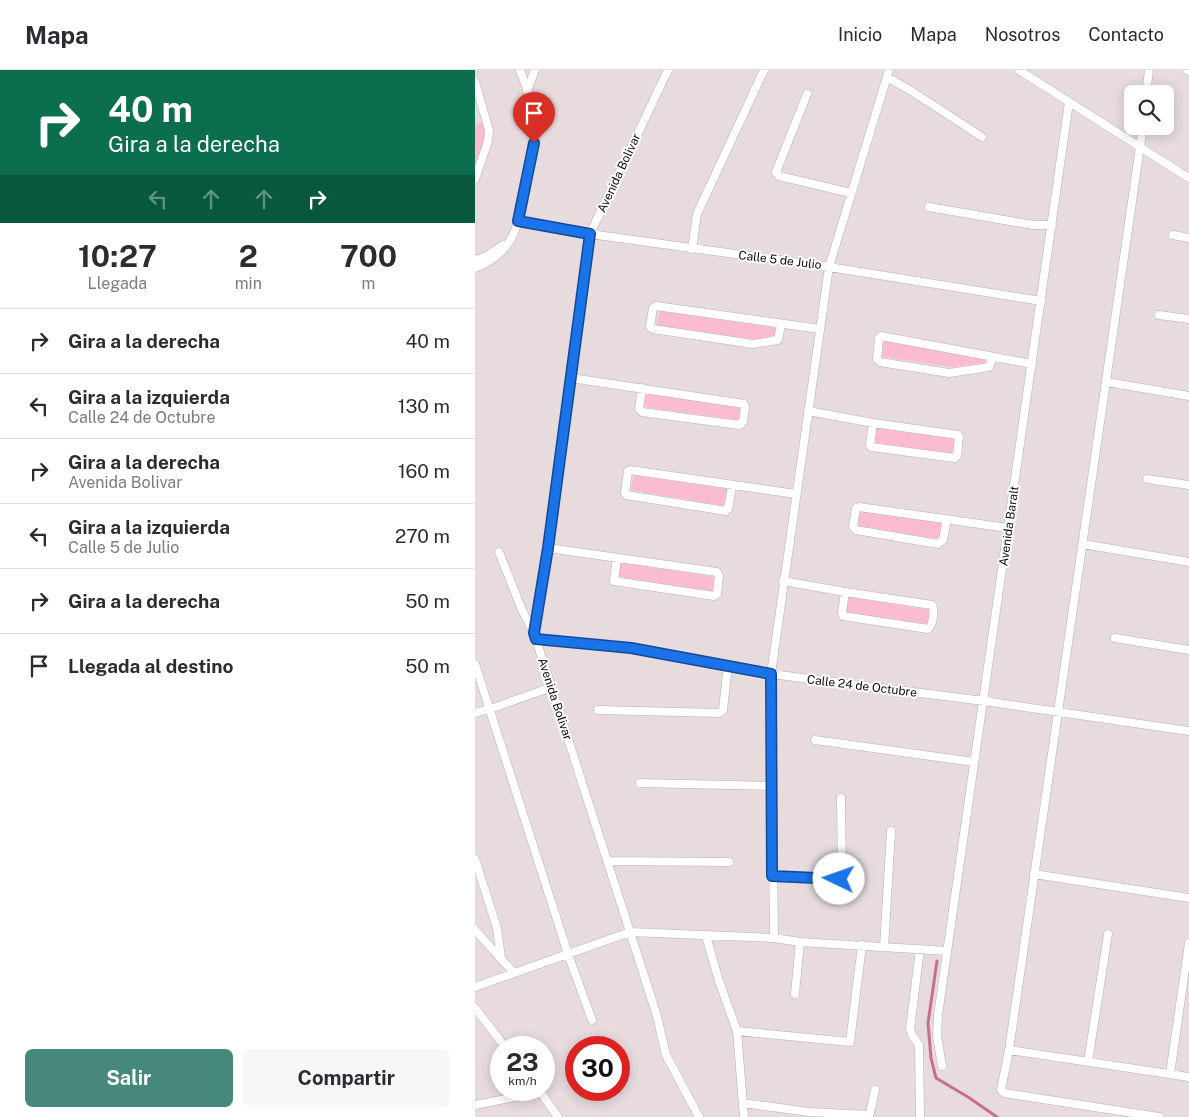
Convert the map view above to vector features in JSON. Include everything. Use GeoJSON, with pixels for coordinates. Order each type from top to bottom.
{"type":"FeatureCollection","features":[{"type":"Feature","properties":{"kind":"street"},"geometry":{"type":"LineString","coordinates":[[475,268],[487,264],[499,256],[511,240],[518,221],[536,130],[527,90],[520,70]]}},
{"type":"Feature","properties":{"kind":"street"},"geometry":{"type":"LineString","coordinates":[[527,90],[535,70]]}},
{"type":"Feature","properties":{"kind":"street","name":"Avenida Bolivar"},"geometry":{"type":"LineString","coordinates":[[668,70],[590,234],[535,636],[657,1016],[666,1055],[699,1117]]}},
{"type":"Feature","properties":{"kind":"street"},"geometry":{"type":"LineString","coordinates":[[692,249],[697,214],[763,70]]}},
{"type":"Feature","properties":{"kind":"street"},"geometry":{"type":"LineString","coordinates":[[1019,70],[1189,178]]}},
{"type":"Feature","properties":{"kind":"street"},"geometry":{"type":"LineString","coordinates":[[1147,85],[1149,70]]}},
{"type":"Feature","properties":{"kind":"street"},"geometry":{"type":"LineString","coordinates":[[774,938],[771,674],[829,267],[888,74],[982,137]]}},
{"type":"Feature","properties":{"kind":"street"},"geometry":{"type":"LineString","coordinates":[[475,82],[489,130],[488,141],[475,178]]}},
{"type":"Feature","properties":{"kind":"street"},"geometry":{"type":"LineString","coordinates":[[807,94],[775,172],[779,176],[851,193]]}},
{"type":"Feature","properties":{"kind":"street","name":"Avenida Baralt"},"geometry":{"type":"LineString","coordinates":[[942,1066],[937,1036],[947,951],[1069,102]]}},
{"type":"Feature","properties":{"kind":"street"},"geometry":{"type":"LineString","coordinates":[[1142,135],[1009,1050],[1001,1092],[1159,1117]]}},
{"type":"Feature","properties":{"kind":"street"},"geometry":{"type":"LineString","coordinates":[[929,207],[1033,225],[1052,226]]}},
{"type":"Feature","properties":{"kind":"street","name":"Calle 5 de Julio"},"geometry":{"type":"LineString","coordinates":[[518,221],[590,234],[829,267],[1041,302]]}},
{"type":"Feature","properties":{"kind":"street"},"geometry":{"type":"LineString","coordinates":[[1173,235],[1189,238]]}},
{"type":"Feature","properties":{"kind":"street"},"geometry":{"type":"LineString","coordinates":[[475,260],[494,252],[511,240]]}},
{"type":"Feature","properties":{"kind":"street"},"geometry":{"type":"LineString","coordinates":[[781,325],[778,340],[753,344],[653,329],[650,326],[653,308],[656,306],[820,329]]}},
{"type":"Feature","properties":{"kind":"street"},"geometry":{"type":"LineString","coordinates":[[1159,316],[1189,320]]}},
{"type":"Feature","properties":{"kind":"street"},"geometry":{"type":"LineString","coordinates":[[993,357],[989,367],[949,373],[880,362],[877,359],[881,336],[1032,364]]}},
{"type":"Feature","properties":{"kind":"street"},"geometry":{"type":"LineString","coordinates":[[571,378],[642,388],[743,404],[745,408],[743,422],[739,425],[642,412],[639,409],[642,388]]}},
{"type":"Feature","properties":{"kind":"street"},"geometry":{"type":"LineString","coordinates":[[1107,382],[1189,396]]}},
{"type":"Feature","properties":{"kind":"street"},"geometry":{"type":"LineString","coordinates":[[808,411],[873,423],[957,435],[959,436],[957,456],[955,458],[871,447],[869,445],[873,423]]}},
{"type":"Feature","properties":{"kind":"street"},"geometry":{"type":"LineString","coordinates":[[732,486],[726,512],[626,495],[625,493],[628,471],[630,470],[796,494]]}},
{"type":"Feature","properties":{"kind":"street"},"geometry":{"type":"LineString","coordinates":[[1147,479],[1189,485]]}},
{"type":"Feature","properties":{"kind":"street"},"geometry":{"type":"LineString","coordinates":[[947,519],[943,540],[939,544],[856,530],[853,526],[856,508],[859,507],[947,519],[1008,528]]}},
{"type":"Feature","properties":{"kind":"street"},"geometry":{"type":"LineString","coordinates":[[1083,544],[1189,562]]}},
{"type":"Feature","properties":{"kind":"street"},"geometry":{"type":"LineString","coordinates":[[548,548],[717,572],[719,576],[717,594],[714,596],[615,582],[613,579],[617,558]]}},
{"type":"Feature","properties":{"kind":"street"},"geometry":{"type":"LineString","coordinates":[[499,552],[522,610],[535,636]]}},
{"type":"Feature","properties":{"kind":"street"},"geometry":{"type":"LineString","coordinates":[[783,581],[932,604],[934,608],[931,626],[928,629],[843,616],[845,592]]}},
{"type":"Feature","properties":{"kind":"street","name":"Calle 24 de Octubre"},"geometry":{"type":"LineString","coordinates":[[535,636],[631,648],[771,674],[983,701],[1189,731]]}},
{"type":"Feature","properties":{"kind":"street"},"geometry":{"type":"LineString","coordinates":[[1115,638],[1189,650]]}},
{"type":"Feature","properties":{"kind":"street"},"geometry":{"type":"LineString","coordinates":[[475,664],[568,954],[592,1020]]}},
{"type":"Feature","properties":{"kind":"street"},"geometry":{"type":"LineString","coordinates":[[597,710],[719,713],[723,710],[728,665]]}},
{"type":"Feature","properties":{"kind":"street"},"geometry":{"type":"LineString","coordinates":[[475,713],[489,710],[552,686]]}},
{"type":"Feature","properties":{"kind":"street"},"geometry":{"type":"LineString","coordinates":[[815,740],[975,762]]}},
{"type":"Feature","properties":{"kind":"street"},"geometry":{"type":"LineString","coordinates":[[639,783],[772,786]]}},
{"type":"Feature","properties":{"kind":"street"},"geometry":{"type":"LineString","coordinates":[[772,876],[839,879],[841,877],[841,798]]}},
{"type":"Feature","properties":{"kind":"street"},"geometry":{"type":"LineString","coordinates":[[884,947],[891,831]]}},
{"type":"Feature","properties":{"kind":"street"},"geometry":{"type":"LineString","coordinates":[[475,859],[497,928],[501,958]]}},
{"type":"Feature","properties":{"kind":"street"},"geometry":{"type":"LineString","coordinates":[[608,861],[729,862]]}},
{"type":"Feature","properties":{"kind":"street"},"geometry":{"type":"LineString","coordinates":[[1034,874],[1189,898]]}},
{"type":"Feature","properties":{"kind":"street"},"geometry":{"type":"LineString","coordinates":[[475,930],[515,973]]}},
{"type":"Feature","properties":{"kind":"street"},"geometry":{"type":"LineString","coordinates":[[475,987],[630,932],[774,938],[800,942],[947,951]]}},
{"type":"Feature","properties":{"kind":"street"},"geometry":{"type":"LineString","coordinates":[[1088,1062],[1108,934]]}},
{"type":"Feature","properties":{"kind":"street"},"geometry":{"type":"LineString","coordinates":[[706,936],[737,1031],[744,1117]]}},
{"type":"Feature","properties":{"kind":"street"},"geometry":{"type":"LineString","coordinates":[[795,994],[800,942]]}},
{"type":"Feature","properties":{"kind":"street"},"geometry":{"type":"LineString","coordinates":[[1170,1074],[1187,971],[1189,943]]}},
{"type":"Feature","properties":{"kind":"street"},"geometry":{"type":"LineString","coordinates":[[737,1031],[850,1042],[862,945]]}},
{"type":"Feature","properties":{"kind":"street"},"geometry":{"type":"LineString","coordinates":[[920,949],[910,1029],[919,1045],[920,1117]]}},
{"type":"Feature","properties":{"kind":"street"},"geometry":{"type":"LineString","coordinates":[[475,1008],[497,1036]]}},
{"type":"Feature","properties":{"kind":"street"},"geometry":{"type":"LineString","coordinates":[[1009,1050],[1189,1077]]}},
{"type":"Feature","properties":{"kind":"street"},"geometry":{"type":"LineString","coordinates":[[743,1103],[809,1115],[869,1116],[875,1090]]}},
{"type":"Feature","properties":{"kind":"street"},"geometry":{"type":"LineString","coordinates":[[475,1105],[493,1101]]}},
{"type":"Feature","properties":{"kind":"street"},"geometry":{"type":"LineString","coordinates":[[546,1101],[558,1117]]}},
{"type":"Feature","properties":{"kind":"shaded area"},"geometry":{"type":"Polygon","coordinates":[[[484,122],[487,138],[475,166],[475,125],[484,122]]]}},
{"type":"Feature","properties":{"kind":"shaded area"},"geometry":{"type":"Polygon","coordinates":[[[660,310],[775,328],[774,339],[756,342],[656,326],[660,310]]]}},
{"type":"Feature","properties":{"kind":"shaded area"},"geometry":{"type":"Polygon","coordinates":[[[884,340],[986,359],[985,363],[953,367],[882,357],[884,340]]]}},
{"type":"Feature","properties":{"kind":"shaded area"},"geometry":{"type":"Polygon","coordinates":[[[646,393],[740,408],[739,420],[644,407],[646,393]]]}},
{"type":"Feature","properties":{"kind":"shaded area"},"geometry":{"type":"Polygon","coordinates":[[[876,427],[954,439],[952,454],[875,443],[876,427]]]}},
{"type":"Feature","properties":{"kind":"shaded area"},"geometry":{"type":"Polygon","coordinates":[[[634,475],[727,489],[724,506],[631,490],[634,475]]]}},
{"type":"Feature","properties":{"kind":"shaded area"},"geometry":{"type":"Polygon","coordinates":[[[860,511],[942,523],[939,539],[858,526],[860,511]]]}},
{"type":"Feature","properties":{"kind":"shaded area"},"geometry":{"type":"Polygon","coordinates":[[[621,562],[714,577],[712,591],[618,577],[621,562]]]}},
{"type":"Feature","properties":{"kind":"shaded area"},"geometry":{"type":"Polygon","coordinates":[[[849,597],[929,610],[928,624],[845,612],[849,597]]]}},
{"type":"Feature","properties":{"kind":"waterway"},"geometry":{"type":"LineString","coordinates":[[937,961],[928,1023],[931,1058],[936,1078],[997,1117]]}},
{"type":"Feature","properties":{"kind":"route"},"geometry":{"type":"LineString","coordinates":[[534,143],[518,221],[590,234],[548,548],[534,633],[536,639],[631,648],[771,674],[772,876],[839,879]]}}]}
